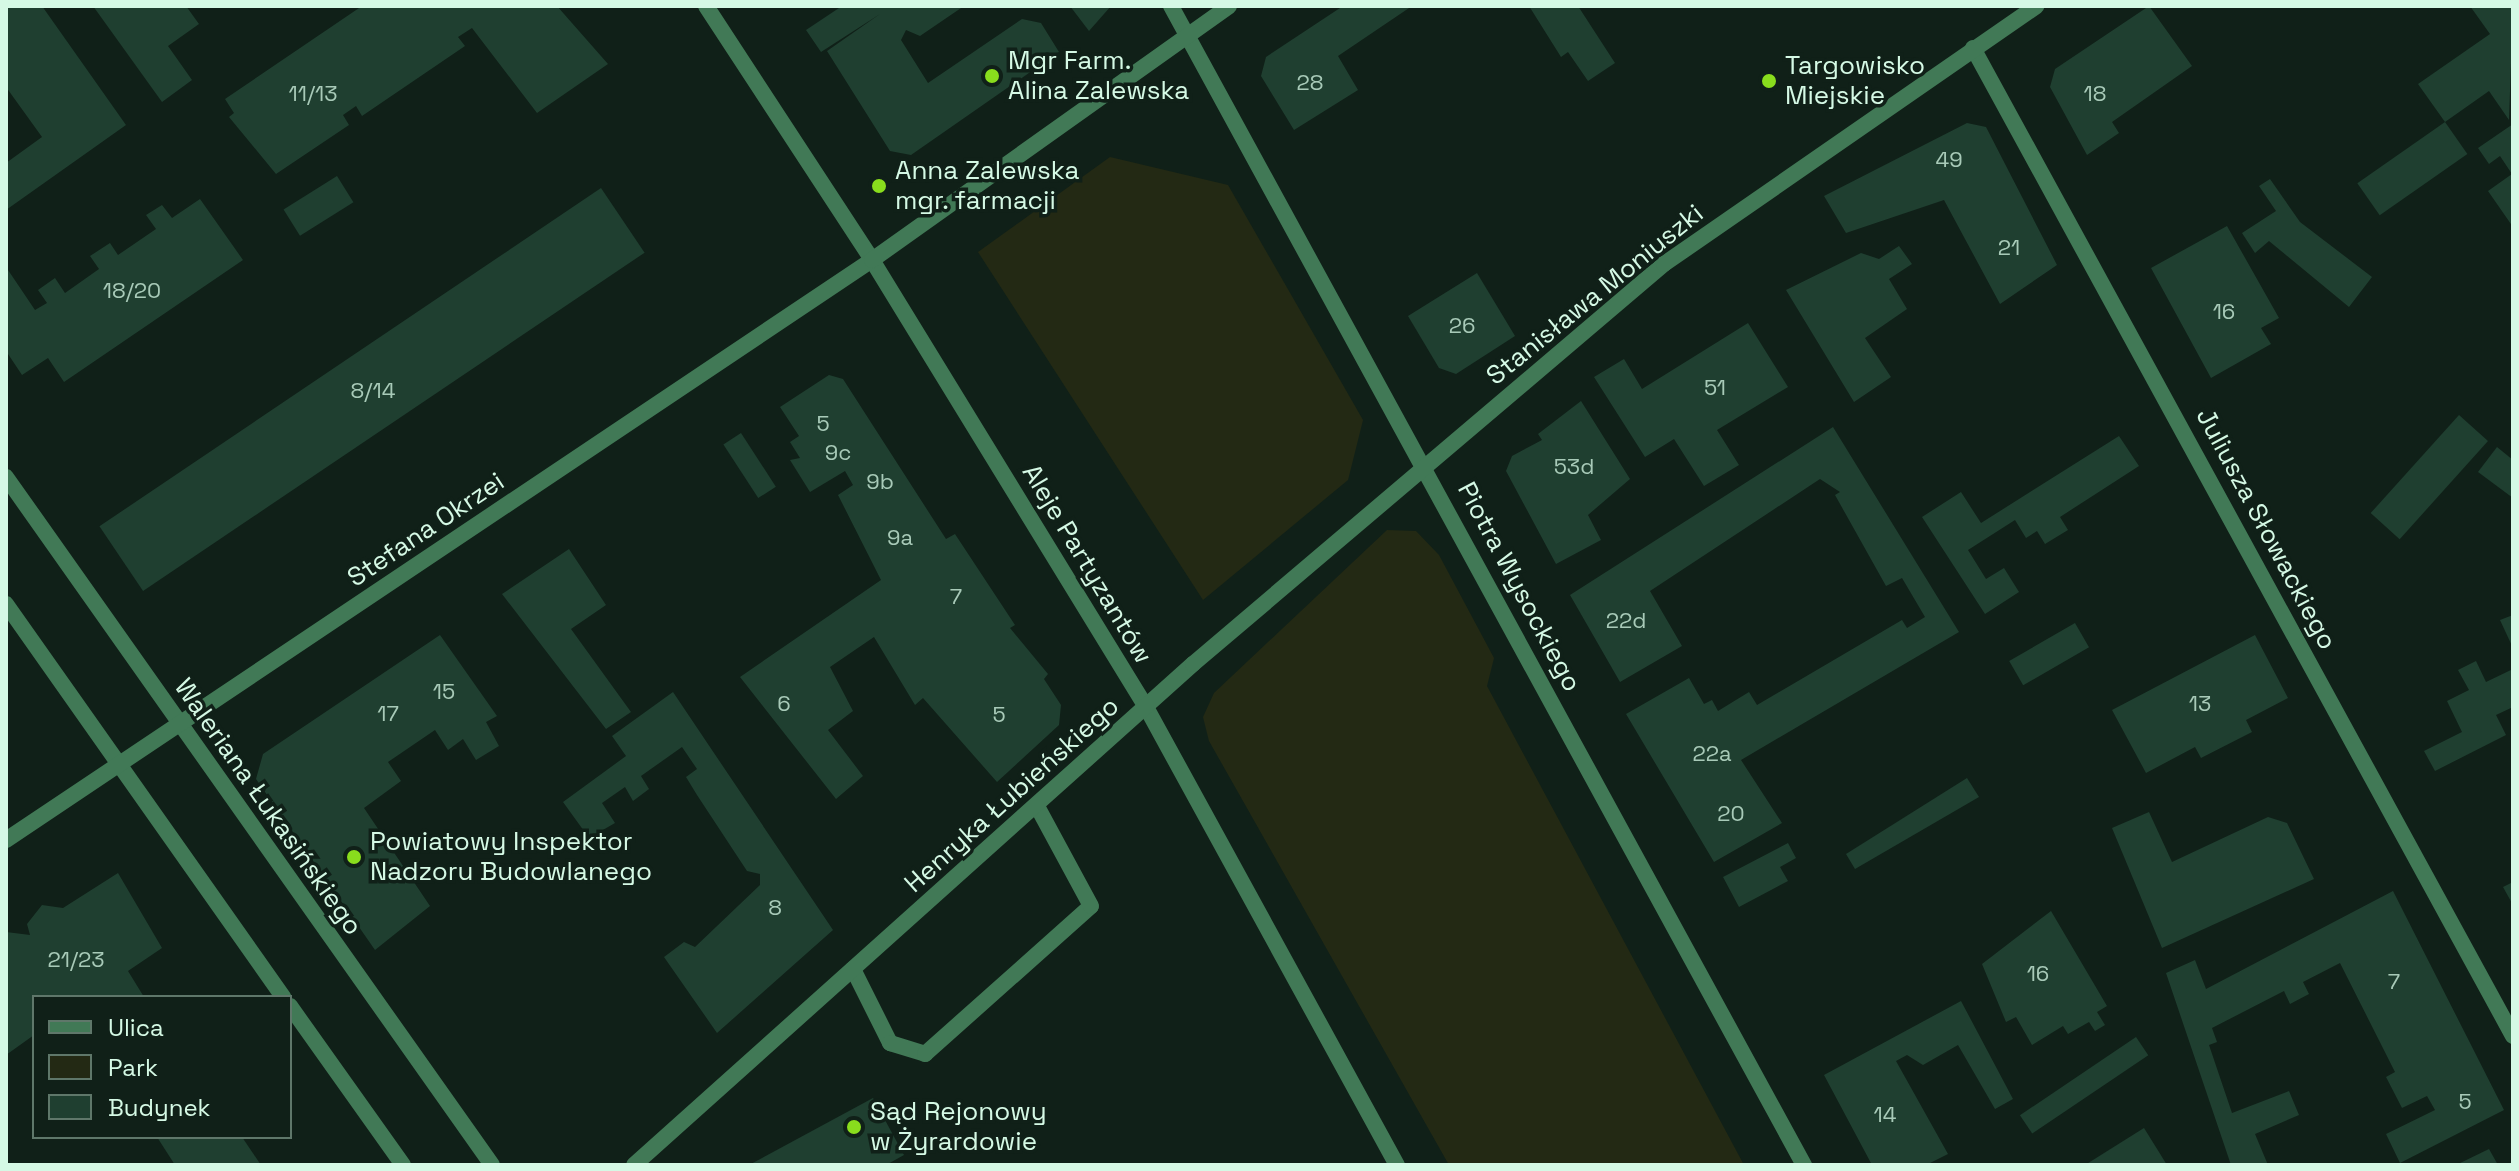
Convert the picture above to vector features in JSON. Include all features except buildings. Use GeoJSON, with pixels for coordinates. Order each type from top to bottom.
{"type":"FeatureCollection","features":[{"type":"Feature","properties":{"kind":"street","name":"Aleje Partyzantów"},"geometry":{"type":"LineString","coordinates":[[706,6],[872,260],[1146,707],[1397,1165]]}},
{"type":"Feature","properties":{"kind":"street","name":"Piotra Wysockiego"},"geometry":{"type":"LineString","coordinates":[[1171,6],[1189,33],[1425,464],[1804,1165]]}},
{"type":"Feature","properties":{"kind":"street"},"geometry":{"type":"LineString","coordinates":[[872,260],[1229,6]]}},
{"type":"Feature","properties":{"kind":"street","name":"Stanisława Moniuszki"},"geometry":{"type":"LineString","coordinates":[[1425,464],[1664,264],[2036,6]]}},
{"type":"Feature","properties":{"kind":"street","name":"Juliusza Słowackiego"},"geometry":{"type":"LineString","coordinates":[[1973,48],[2513,1036]]}},
{"type":"Feature","properties":{"kind":"street","name":"Stefana Okrzei"},"geometry":{"type":"LineString","coordinates":[[6,840],[872,260]]}},
{"type":"Feature","properties":{"kind":"street","name":"Henryka Łubieńskiego"},"geometry":{"type":"LineString","coordinates":[[634,1165],[1146,707],[1374,516],[1425,464]]}},
{"type":"Feature","properties":{"kind":"street","name":"Waleriana Łukasińskiego"},"geometry":{"type":"LineString","coordinates":[[6,477],[178,725],[492,1165]]}},
{"type":"Feature","properties":{"kind":"street"},"geometry":{"type":"LineString","coordinates":[[6,604],[282,995]]}},
{"type":"Feature","properties":{"kind":"street"},"geometry":{"type":"LineString","coordinates":[[853,969],[890,1043],[925,1054],[1091,906],[1037,806]]}},
{"type":"Feature","properties":{"kind":"street"},"geometry":{"type":"LineString","coordinates":[[292,1009],[403,1165]]}},
{"type":"Feature","properties":{"kind":"green space"},"geometry":{"type":"Polygon","coordinates":[[[1110,157],[1228,185],[1363,420],[1348,480],[1203,600],[978,252],[1110,157]]]}},
{"type":"Feature","properties":{"kind":"green space"},"geometry":{"type":"Polygon","coordinates":[[[1387,530],[1416,531],[1439,555],[1494,658],[1487,686],[1744,1165],[1449,1165],[1209,741],[1203,717],[1214,693],[1387,530]]]}},
{"type":"Feature","properties":{"kind":"place","name":"Mgr Farm. Alina Zalewska"},"geometry":{"type":"Point","coordinates":[992,76]}},
{"type":"Feature","properties":{"kind":"place","name":"Targowisko Miejskie"},"geometry":{"type":"Point","coordinates":[1769,81]}},
{"type":"Feature","properties":{"kind":"place","name":"Anna Zalewska mgr. farmacji"},"geometry":{"type":"Point","coordinates":[879,186]}},
{"type":"Feature","properties":{"kind":"place","name":"Powiatowy Inspektor Nadzoru Budowlanego"},"geometry":{"type":"Point","coordinates":[354,857]}},
{"type":"Feature","properties":{"kind":"place","name":"Sąd Rejonowy w Żyrardowie"},"geometry":{"type":"Point","coordinates":[854,1127]}}]}
